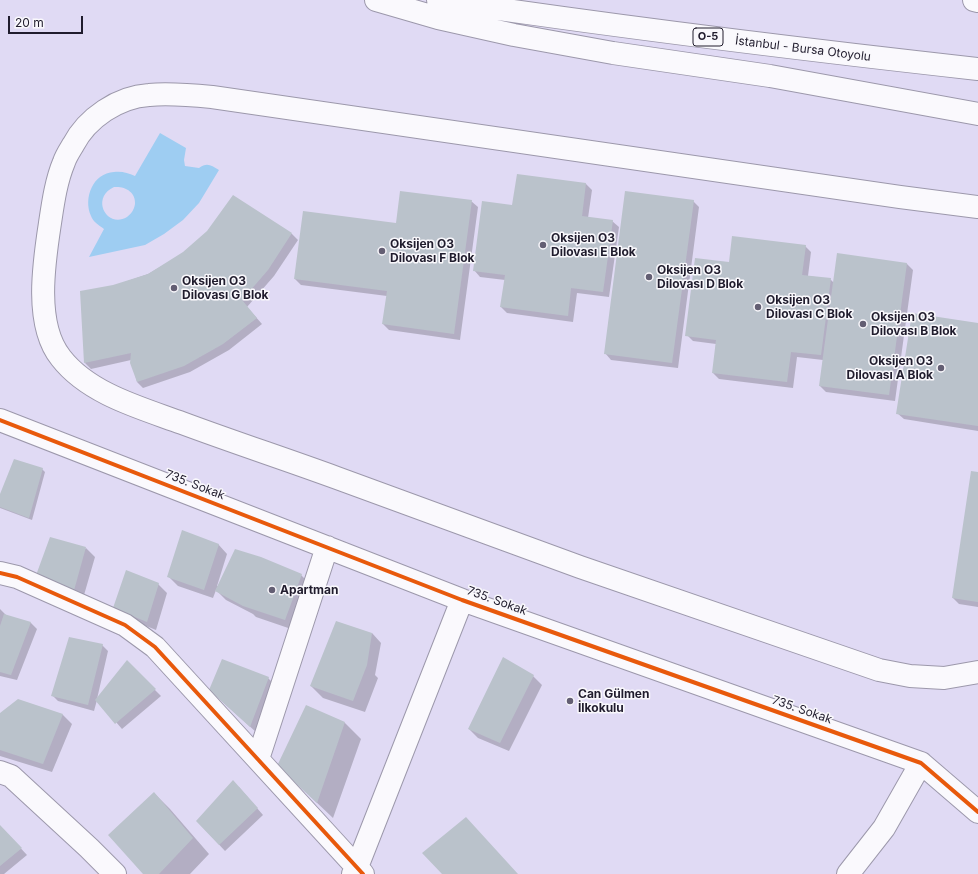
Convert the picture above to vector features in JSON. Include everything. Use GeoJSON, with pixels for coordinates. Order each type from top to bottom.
{"type":"FeatureCollection","features":[{"type":"Feature","properties":{"kind":"main road"},"geometry":{"type":"LineString","coordinates":[[376,0],[438,18],[514,35],[613,54],[770,76],[978,114]]}},
{"type":"Feature","properties":{"kind":"main road","name":"İstanbul - Bursa Otoyolu"},"geometry":{"type":"LineString","coordinates":[[438,0],[744,42],[978,69]]}},
{"type":"Feature","properties":{"kind":"main road"},"geometry":{"type":"LineString","coordinates":[[978,207],[212,97],[171,94],[146,95],[128,99],[108,109],[92,120],[76,138],[64,162],[54,196],[44,258],[43,303],[48,331],[59,356],[78,376],[103,391],[144,409],[336,477],[583,568],[879,670],[910,676],[944,678],[978,672]]}},
{"type":"Feature","properties":{"kind":"main road","name":"735. Sokak"},"geometry":{"type":"LineString","coordinates":[[0,420],[462,600],[921,763],[978,812]]}},
{"type":"Feature","properties":{"kind":"main road"},"geometry":{"type":"LineString","coordinates":[[258,759],[328,547]]}},
{"type":"Feature","properties":{"kind":"main road"},"geometry":{"type":"LineString","coordinates":[[0,573],[17,577],[125,625],[155,647],[258,759],[357,872],[462,600]]}},
{"type":"Feature","properties":{"kind":"main road"},"geometry":{"type":"LineString","coordinates":[[848,874],[884,828],[921,763]]}},
{"type":"Feature","properties":{"kind":"main road"},"geometry":{"type":"LineString","coordinates":[[0,772],[11,776],[115,874]]}},
{"type":"Feature","properties":{"kind":"water"},"geometry":{"type":"Polygon","coordinates":[[[160,133],[186,148],[184,160],[185,166],[199,168],[204,165],[209,165],[219,170],[199,203],[183,220],[164,234],[145,245],[89,257],[104,229],[93,220],[89,209],[89,194],[95,182],[107,173],[120,172],[135,176],[160,133]],[[114,187],[107,192],[103,198],[102,204],[104,211],[108,216],[113,219],[120,220],[127,217],[131,213],[135,206],[135,200],[132,193],[126,189],[114,187]]]}},
{"type":"Feature","properties":{"kind":"building","name":"Oksijen O3 Dilovası E Blok"},"geometry":{"type":"Polygon","coordinates":[[[517,174],[586,183],[582,216],[613,220],[603,292],[571,288],[568,316],[500,307],[505,275],[473,271],[482,201],[512,205],[517,174]]]}},
{"type":"Feature","properties":{"kind":"building","name":"Oksijen O3 Dilovası F Blok"},"geometry":{"type":"Polygon","coordinates":[[[400,191],[472,200],[454,334],[382,324],[387,291],[294,279],[303,211],[396,223],[400,191]]]}},
{"type":"Feature","properties":{"kind":"building","name":"Oksijen O3 Dilovası D Blok"},"geometry":{"type":"Polygon","coordinates":[[[625,191],[694,200],[672,363],[604,354],[625,191]]]}},
{"type":"Feature","properties":{"kind":"building","name":"Oksijen O3 Dilovası G Blok"},"geometry":{"type":"Polygon","coordinates":[[[233,195],[292,233],[268,270],[242,300],[257,318],[223,344],[184,366],[137,382],[130,363],[131,353],[84,363],[80,291],[113,285],[148,274],[183,252],[207,231],[233,195]]]}},
{"type":"Feature","properties":{"kind":"building","name":"Oksijen O3 Dilovası C Blok"},"geometry":{"type":"Polygon","coordinates":[[[732,236],[806,245],[802,275],[831,278],[821,355],[791,352],[787,382],[712,373],[716,340],[685,336],[695,258],[729,262],[732,236]]]}},
{"type":"Feature","properties":{"kind":"building","name":"Oksijen O3 Dilovası B Blok"},"geometry":{"type":"Polygon","coordinates":[[[837,253],[907,263],[889,395],[819,386],[837,253]]]}},
{"type":"Feature","properties":{"kind":"building","name":"Oksijen O3 Dilovası A Blok"},"geometry":{"type":"Polygon","coordinates":[[[912,313],[978,323],[978,426],[896,414],[912,313]]]}},
{"type":"Feature","properties":{"kind":"building"},"geometry":{"type":"Polygon","coordinates":[[[14,459],[43,468],[29,518],[0,507],[0,494],[14,459]]]}},
{"type":"Feature","properties":{"kind":"building"},"geometry":{"type":"Polygon","coordinates":[[[971,471],[978,472],[978,602],[952,598],[971,471]]]}},
{"type":"Feature","properties":{"kind":"building"},"geometry":{"type":"Polygon","coordinates":[[[182,530],[219,544],[204,590],[167,577],[182,530]]]}},
{"type":"Feature","properties":{"kind":"building"},"geometry":{"type":"Polygon","coordinates":[[[50,537],[86,547],[73,594],[35,578],[50,537]]]}},
{"type":"Feature","properties":{"kind":"building","name":"Apartman"},"geometry":{"type":"Polygon","coordinates":[[[235,549],[261,557],[302,574],[285,620],[243,606],[215,591],[235,549]]]}},
{"type":"Feature","properties":{"kind":"building"},"geometry":{"type":"Polygon","coordinates":[[[126,570],[159,583],[147,622],[113,608],[126,570]]]}},
{"type":"Feature","properties":{"kind":"building"},"geometry":{"type":"Polygon","coordinates":[[[4,614],[31,622],[11,675],[0,672],[0,626],[4,614]]]}},
{"type":"Feature","properties":{"kind":"building"},"geometry":{"type":"Polygon","coordinates":[[[336,621],[372,633],[367,665],[353,701],[310,686],[336,621]]]}},
{"type":"Feature","properties":{"kind":"building"},"geometry":{"type":"Polygon","coordinates":[[[69,637],[103,644],[88,705],[51,696],[69,637]]]}},
{"type":"Feature","properties":{"kind":"building"},"geometry":{"type":"Polygon","coordinates":[[[503,657],[534,675],[500,743],[468,729],[503,657]]]}},
{"type":"Feature","properties":{"kind":"building"},"geometry":{"type":"Polygon","coordinates":[[[222,659],[269,677],[250,727],[209,690],[222,659]]]}},
{"type":"Feature","properties":{"kind":"building"},"geometry":{"type":"Polygon","coordinates":[[[127,660],[156,689],[115,724],[95,700],[127,660]]]}},
{"type":"Feature","properties":{"kind":"building"},"geometry":{"type":"Polygon","coordinates":[[[18,699],[63,714],[43,764],[0,750],[0,713],[18,699]]]}},
{"type":"Feature","properties":{"kind":"building"},"geometry":{"type":"Polygon","coordinates":[[[306,705],[345,722],[317,803],[277,766],[306,705]]]}},
{"type":"Feature","properties":{"kind":"building"},"geometry":{"type":"Polygon","coordinates":[[[233,780],[258,808],[219,845],[196,821],[233,780]]]}},
{"type":"Feature","properties":{"kind":"building"},"geometry":{"type":"Polygon","coordinates":[[[154,792],[193,838],[159,874],[143,874],[108,835],[154,792]]]}},
{"type":"Feature","properties":{"kind":"building"},"geometry":{"type":"Polygon","coordinates":[[[466,817],[518,874],[442,874],[422,853],[466,817]]]}},
{"type":"Feature","properties":{"kind":"building"},"geometry":{"type":"Polygon","coordinates":[[[0,825],[22,848],[0,866],[0,825]]]}},
{"type":"Feature","properties":{"kind":"cycle path"},"geometry":{"type":"LineString","coordinates":[[0,420],[462,600],[921,763],[978,812]]}},
{"type":"Feature","properties":{"kind":"cycle path"},"geometry":{"type":"LineString","coordinates":[[0,573],[17,577],[125,625],[155,647],[363,874]]}},
{"type":"Feature","properties":{"kind":"place","name":"Oksijen O3 Dilovası E Blok"},"geometry":{"type":"Point","coordinates":[543,245]}},
{"type":"Feature","properties":{"kind":"place","name":"Oksijen O3 Dilovası F Blok"},"geometry":{"type":"Point","coordinates":[382,251]}},
{"type":"Feature","properties":{"kind":"place","name":"Oksijen O3 Dilovası D Blok"},"geometry":{"type":"Point","coordinates":[649,277]}},
{"type":"Feature","properties":{"kind":"place","name":"Oksijen O3 Dilovası G Blok"},"geometry":{"type":"Point","coordinates":[174,288]}},
{"type":"Feature","properties":{"kind":"place","name":"Oksijen O3 Dilovası C Blok"},"geometry":{"type":"Point","coordinates":[758,307]}},
{"type":"Feature","properties":{"kind":"place","name":"Oksijen O3 Dilovası B Blok"},"geometry":{"type":"Point","coordinates":[863,324]}},
{"type":"Feature","properties":{"kind":"place","name":"Oksijen O3 Dilovası A Blok"},"geometry":{"type":"Point","coordinates":[941,368]}},
{"type":"Feature","properties":{"kind":"place","name":"Apartman"},"geometry":{"type":"Point","coordinates":[272,590]}},
{"type":"Feature","properties":{"kind":"place","name":"Can Gülmen İlkokulu"},"geometry":{"type":"Point","coordinates":[570,701]}}]}
